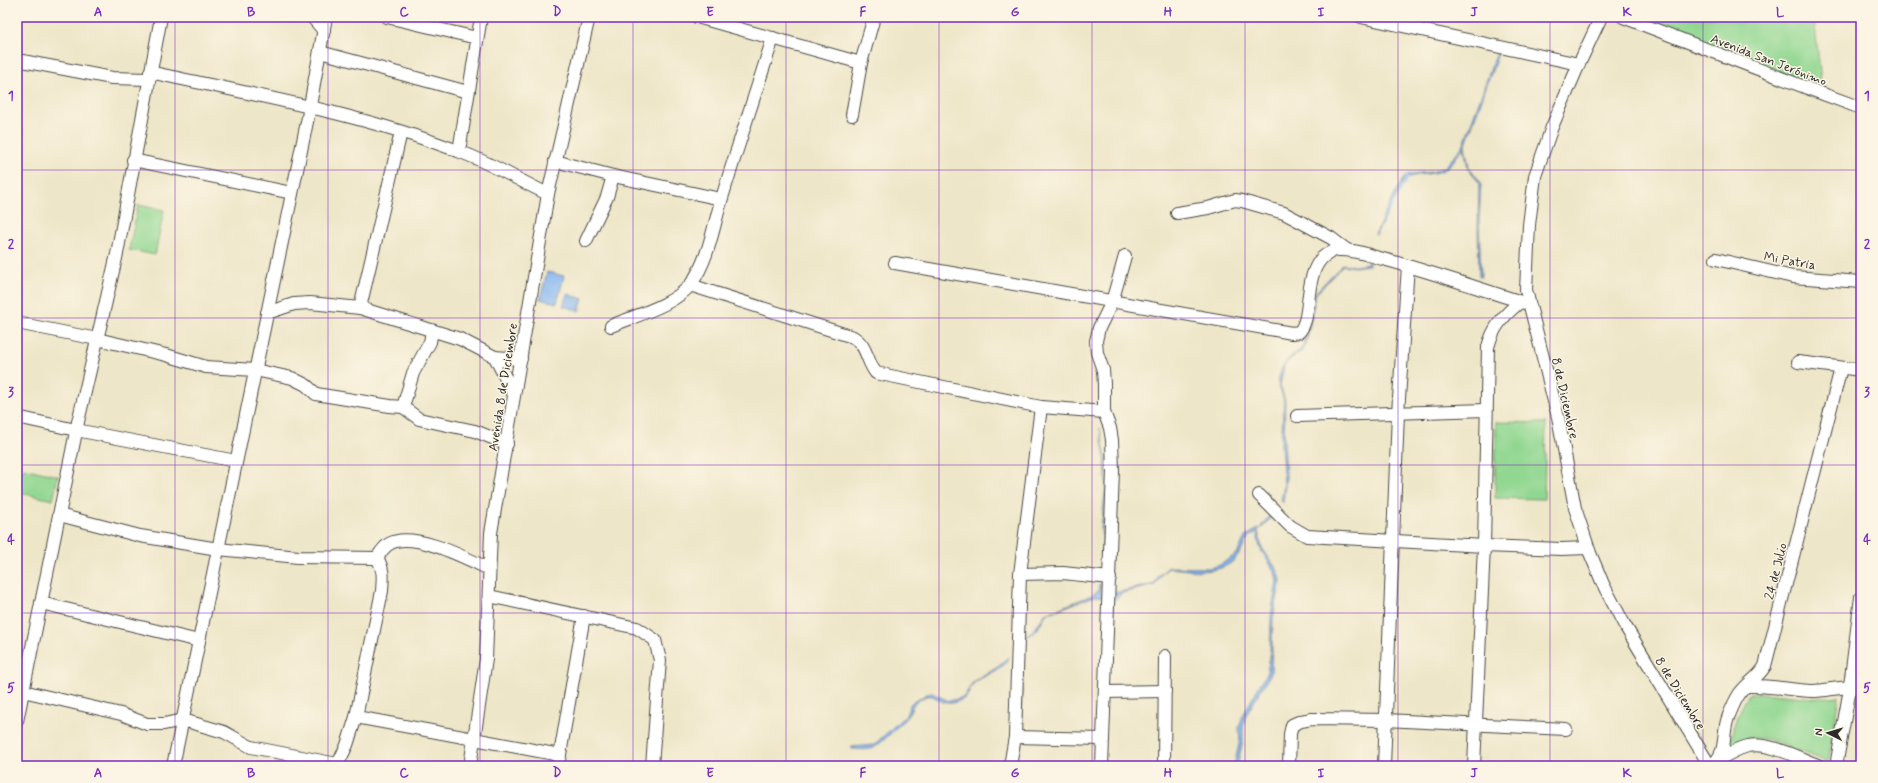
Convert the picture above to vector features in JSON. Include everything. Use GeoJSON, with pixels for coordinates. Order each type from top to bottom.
{"type":"FeatureCollection","features":[{"type":"Feature","properties":{"kind":"street"},"geometry":{"type":"LineString","coordinates":[[17,721],[20,698],[76,430],[116,254],[161,17]]}},
{"type":"Feature","properties":{"kind":"street"},"geometry":{"type":"LineString","coordinates":[[312,17],[324,31]]}},
{"type":"Feature","properties":{"kind":"street"},"geometry":{"type":"LineString","coordinates":[[173,766],[268,313],[310,107],[326,17]]}},
{"type":"Feature","properties":{"kind":"street"},"geometry":{"type":"LineString","coordinates":[[387,17],[477,38]]}},
{"type":"Feature","properties":{"kind":"street"},"geometry":{"type":"LineString","coordinates":[[459,151],[480,17]]}},
{"type":"Feature","properties":{"kind":"street","name":"Avenida 8 de Diciembre"},"geometry":{"type":"LineString","coordinates":[[470,766],[486,659],[489,596],[488,569],[491,533],[548,194],[589,17]]}},
{"type":"Feature","properties":{"kind":"street"},"geometry":{"type":"LineString","coordinates":[[697,17],[861,63]]}},
{"type":"Feature","properties":{"kind":"street"},"geometry":{"type":"LineString","coordinates":[[852,115],[861,63],[874,17]]}},
{"type":"Feature","properties":{"kind":"street"},"geometry":{"type":"LineString","coordinates":[[1361,17],[1579,64]]}},
{"type":"Feature","properties":{"kind":"street","name":"8 de Diciembre"},"geometry":{"type":"LineString","coordinates":[[1601,17],[1552,127],[1536,176],[1531,204],[1524,303],[1558,417],[1575,508],[1588,548],[1603,584],[1624,624],[1713,764]]}},
{"type":"Feature","properties":{"kind":"street","name":"Avenida San Jerónimo"},"geometry":{"type":"LineString","coordinates":[[1622,17],[1815,92],[1861,108]]}},
{"type":"Feature","properties":{"kind":"street"},"geometry":{"type":"LineString","coordinates":[[611,326],[665,303],[680,294],[690,284],[706,254],[721,199],[773,38]]}},
{"type":"Feature","properties":{"kind":"street"},"geometry":{"type":"LineString","coordinates":[[320,52],[468,92]]}},
{"type":"Feature","properties":{"kind":"street"},"geometry":{"type":"LineString","coordinates":[[17,60],[112,78],[149,76],[310,107],[401,132],[459,151],[548,194]]}},
{"type":"Feature","properties":{"kind":"street"},"geometry":{"type":"LineString","coordinates":[[360,308],[401,132]]}},
{"type":"Feature","properties":{"kind":"street"},"geometry":{"type":"LineString","coordinates":[[133,160],[292,193]]}},
{"type":"Feature","properties":{"kind":"street"},"geometry":{"type":"LineString","coordinates":[[555,162],[612,176],[721,199]]}},
{"type":"Feature","properties":{"kind":"street"},"geometry":{"type":"LineString","coordinates":[[586,241],[607,197],[612,176]]}},
{"type":"Feature","properties":{"kind":"street"},"geometry":{"type":"LineString","coordinates":[[1177,212],[1208,208],[1235,200],[1242,201],[1284,213],[1331,238],[1347,250]]}},
{"type":"Feature","properties":{"kind":"street"},"geometry":{"type":"LineString","coordinates":[[895,263],[1296,333],[1302,329],[1304,323],[1310,281],[1321,260],[1327,253],[1336,250],[1347,250],[1408,266],[1524,303]]}},
{"type":"Feature","properties":{"kind":"street"},"geometry":{"type":"LineString","coordinates":[[1102,766],[1113,502],[1112,440],[1110,428],[1104,412],[1103,370],[1097,353],[1096,341],[1099,328],[1112,302],[1125,256]]}},
{"type":"Feature","properties":{"kind":"street","name":"Mi Patria"},"geometry":{"type":"LineString","coordinates":[[1716,259],[1793,277],[1861,282]]}},
{"type":"Feature","properties":{"kind":"street"},"geometry":{"type":"LineString","coordinates":[[1384,766],[1398,413],[1408,266]]}},
{"type":"Feature","properties":{"kind":"street"},"geometry":{"type":"LineString","coordinates":[[690,284],[853,337],[860,341],[866,350],[870,366],[876,373],[1041,407],[1104,412]]}},
{"type":"Feature","properties":{"kind":"street"},"geometry":{"type":"LineString","coordinates":[[268,313],[294,304],[310,303],[360,308],[460,339],[495,357],[521,359]]}},
{"type":"Feature","properties":{"kind":"street"},"geometry":{"type":"LineString","coordinates":[[1474,766],[1484,546],[1488,347],[1491,336],[1503,316],[1524,303]]}},
{"type":"Feature","properties":{"kind":"street"},"geometry":{"type":"LineString","coordinates":[[17,323],[166,355],[206,367],[255,370],[292,378],[306,385],[316,394],[336,396],[390,406],[403,406],[419,419],[475,431],[507,444]]}},
{"type":"Feature","properties":{"kind":"street"},"geometry":{"type":"LineString","coordinates":[[403,406],[413,373],[430,342],[432,331]]}},
{"type":"Feature","properties":{"kind":"street"},"geometry":{"type":"LineString","coordinates":[[495,357],[514,395]]}},
{"type":"Feature","properties":{"kind":"street"},"geometry":{"type":"LineString","coordinates":[[1798,362],[1861,370]]}},
{"type":"Feature","properties":{"kind":"street","name":"24 de Julio"},"geometry":{"type":"LineString","coordinates":[[1713,764],[1722,752],[1728,717],[1740,693],[1765,666],[1841,368]]}},
{"type":"Feature","properties":{"kind":"street"},"geometry":{"type":"LineString","coordinates":[[1010,766],[1015,737],[1020,574],[1041,407]]}},
{"type":"Feature","properties":{"kind":"street"},"geometry":{"type":"LineString","coordinates":[[1297,416],[1486,410]]}},
{"type":"Feature","properties":{"kind":"street"},"geometry":{"type":"LineString","coordinates":[[17,417],[236,461]]}},
{"type":"Feature","properties":{"kind":"street"},"geometry":{"type":"LineString","coordinates":[[1259,495],[1290,526],[1307,536],[1484,546],[1561,549],[1588,548]]}},
{"type":"Feature","properties":{"kind":"street"},"geometry":{"type":"LineString","coordinates":[[59,515],[140,536],[218,549],[298,557],[377,558]]}},
{"type":"Feature","properties":{"kind":"street"},"geometry":{"type":"LineString","coordinates":[[377,558],[388,544],[403,539],[420,542],[461,556],[488,569]]}},
{"type":"Feature","properties":{"kind":"street"},"geometry":{"type":"LineString","coordinates":[[20,698],[121,714],[148,724],[164,724],[183,720],[224,732],[251,747],[337,765],[347,745],[356,717],[382,591],[384,574],[382,566],[377,558]]}},
{"type":"Feature","properties":{"kind":"street"},"geometry":{"type":"LineString","coordinates":[[1020,574],[1063,573],[1110,578]]}},
{"type":"Feature","properties":{"kind":"street"},"geometry":{"type":"LineString","coordinates":[[489,596],[637,628],[655,640],[660,660],[652,766]]}},
{"type":"Feature","properties":{"kind":"street"},"geometry":{"type":"LineString","coordinates":[[1836,766],[1855,687],[1861,597]]}},
{"type":"Feature","properties":{"kind":"street"},"geometry":{"type":"LineString","coordinates":[[41,603],[199,641]]}},
{"type":"Feature","properties":{"kind":"street"},"geometry":{"type":"LineString","coordinates":[[356,717],[475,739],[559,760],[584,616]]}},
{"type":"Feature","properties":{"kind":"street"},"geometry":{"type":"LineString","coordinates":[[1164,766],[1165,656]]}},
{"type":"Feature","properties":{"kind":"street"},"geometry":{"type":"LineString","coordinates":[[1748,686],[1779,687],[1813,691],[1855,687]]}},
{"type":"Feature","properties":{"kind":"street"},"geometry":{"type":"LineString","coordinates":[[1106,692],[1165,692]]}},
{"type":"Feature","properties":{"kind":"street"},"geometry":{"type":"LineString","coordinates":[[1289,766],[1290,734],[1292,725],[1300,721],[1312,719],[1385,720],[1566,729]]}},
{"type":"Feature","properties":{"kind":"street"},"geometry":{"type":"LineString","coordinates":[[1015,737],[1103,739]]}},
{"type":"Feature","properties":{"kind":"street"},"geometry":{"type":"LineString","coordinates":[[1713,764],[1747,746],[1759,746],[1776,750],[1820,766]]}},
{"type":"Feature","properties":{"kind":"green space"},"geometry":{"type":"Polygon","coordinates":[[[1635,17],[1814,17],[1822,89],[1635,17]]]}},
{"type":"Feature","properties":{"kind":"green space"},"geometry":{"type":"Polygon","coordinates":[[[138,205],[164,210],[155,255],[129,250],[138,205]]]}},
{"type":"Feature","properties":{"kind":"green space"},"geometry":{"type":"Polygon","coordinates":[[[1496,422],[1546,423],[1544,499],[1495,498],[1496,422]]]}},
{"type":"Feature","properties":{"kind":"green space"},"geometry":{"type":"Polygon","coordinates":[[[23,468],[58,476],[53,500],[17,492],[23,468]]]}},
{"type":"Feature","properties":{"kind":"green space"},"geometry":{"type":"Polygon","coordinates":[[[1761,693],[1814,698],[1839,696],[1828,762],[1767,739],[1750,738],[1730,746],[1737,719],[1745,700],[1749,694],[1761,693]]]}},
{"type":"Feature","properties":{"kind":"water"},"geometry":{"type":"Polygon","coordinates":[[[1496,54],[1498,54],[1465,146],[1469,167],[1481,183],[1479,221],[1481,277],[1479,277],[1478,223],[1479,183],[1468,167],[1464,147],[1445,169],[1435,173],[1413,176],[1403,181],[1376,235],[1375,234],[1402,180],[1409,174],[1432,172],[1445,167],[1463,146],[1496,54]]]}},
{"type":"Feature","properties":{"kind":"water"},"geometry":{"type":"Polygon","coordinates":[[[1368,261],[1369,265],[1355,267],[1343,265],[1316,294],[1306,344],[1302,351],[1289,360],[1284,367],[1280,385],[1285,401],[1284,440],[1286,477],[1283,503],[1281,501],[1284,484],[1281,444],[1284,400],[1279,386],[1279,378],[1282,368],[1288,359],[1300,350],[1305,343],[1315,293],[1343,264],[1355,266],[1367,264],[1368,261]]]}},
{"type":"Feature","properties":{"kind":"water"},"geometry":{"type":"Polygon","coordinates":[[[547,272],[564,276],[557,303],[540,299],[547,272]]]}},
{"type":"Feature","properties":{"kind":"water"},"geometry":{"type":"Polygon","coordinates":[[[567,294],[583,299],[579,311],[563,306],[567,294]]]}},
{"type":"Feature","properties":{"kind":"water"},"geometry":{"type":"Polygon","coordinates":[[[1100,428],[1106,459],[1107,483],[1102,530],[1104,538],[1101,575],[1103,538],[1101,530],[1106,483],[1105,459],[1100,428]]]}},
{"type":"Feature","properties":{"kind":"water"},"geometry":{"type":"Polygon","coordinates":[[[1270,515],[1272,517],[1258,531],[1262,548],[1278,571],[1281,580],[1273,618],[1271,673],[1245,717],[1243,741],[1237,766],[1234,766],[1240,740],[1239,727],[1243,715],[1267,672],[1270,657],[1271,616],[1277,581],[1275,572],[1260,548],[1257,532],[1249,537],[1238,556],[1231,563],[1223,567],[1206,571],[1169,568],[1163,572],[1155,585],[1122,593],[1114,600],[1114,593],[1154,584],[1159,575],[1169,567],[1210,568],[1220,565],[1237,554],[1245,537],[1261,527],[1270,515]]]}},
{"type":"Feature","properties":{"kind":"water"},"geometry":{"type":"Polygon","coordinates":[[[1099,584],[1101,584],[1100,592],[1102,593],[1102,597],[1095,596],[1046,614],[1037,630],[1024,639],[1020,733],[1024,637],[1035,629],[1045,614],[1092,595],[1098,591],[1099,584]]]}},
{"type":"Feature","properties":{"kind":"water"},"geometry":{"type":"Polygon","coordinates":[[[1009,656],[1004,665],[999,669],[973,684],[965,698],[957,702],[950,703],[943,702],[933,696],[926,696],[914,704],[907,717],[876,747],[862,750],[852,749],[851,747],[874,745],[906,715],[911,703],[927,694],[932,693],[949,701],[964,697],[973,682],[998,667],[1009,656]]]}},
{"type":"Feature","properties":{"kind":"waterway"},"geometry":{"type":"LineString","coordinates":[[1383,221],[1408,176]]}}]}
